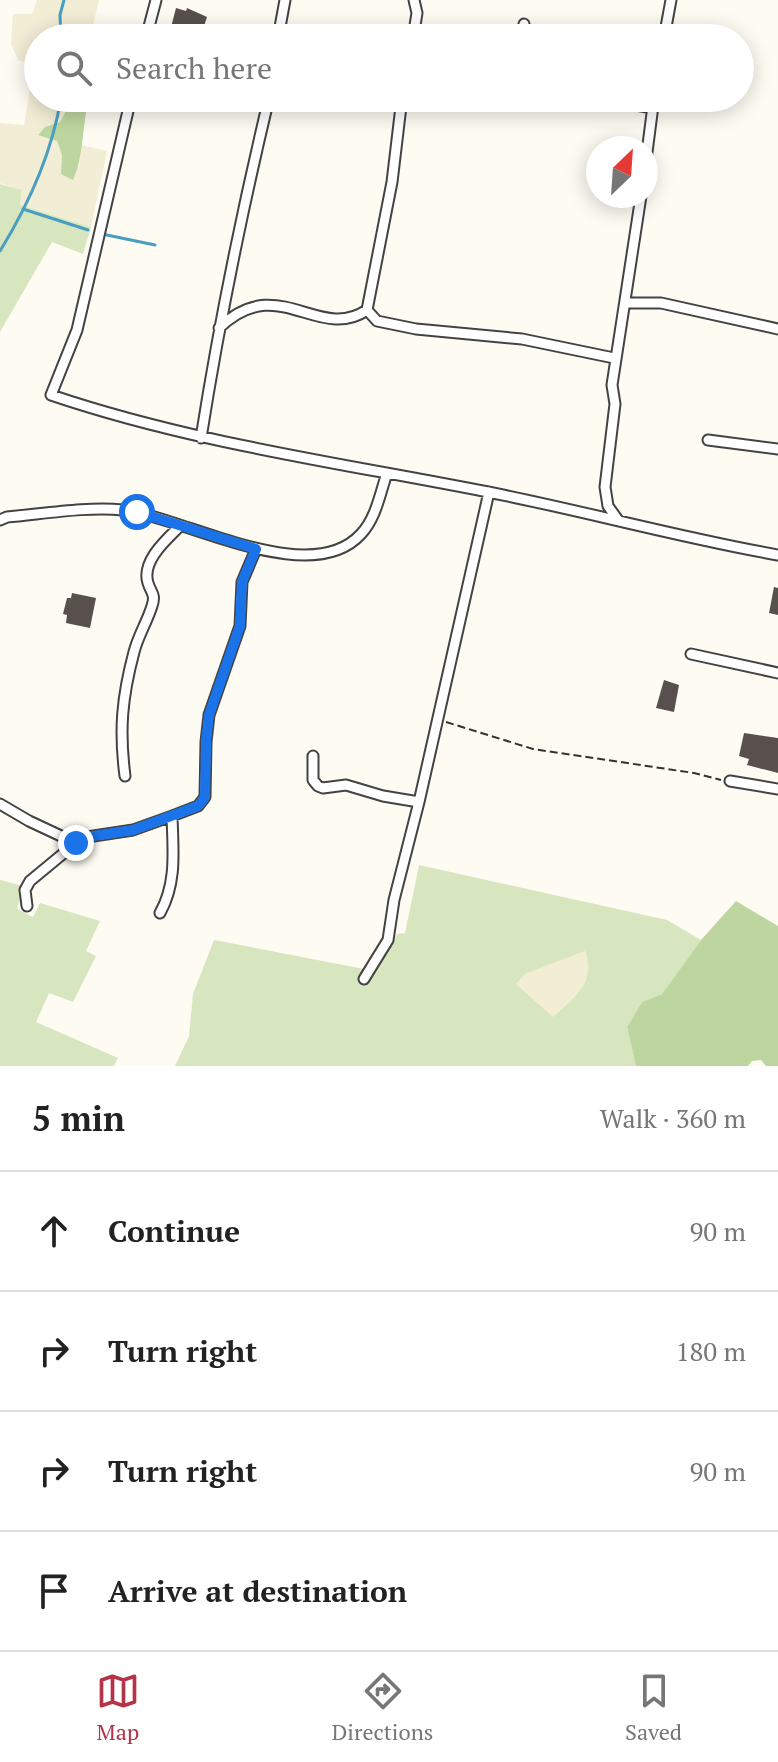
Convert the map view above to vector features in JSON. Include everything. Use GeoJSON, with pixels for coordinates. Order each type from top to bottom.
{"type":"FeatureCollection","features":[{"type":"Feature","properties":{"kind":"street"},"geometry":{"type":"LineString","coordinates":[[150,24],[156,0]]}},
{"type":"Feature","properties":{"kind":"street"},"geometry":{"type":"LineString","coordinates":[[281,24],[285,0]]}},
{"type":"Feature","properties":{"kind":"street"},"geometry":{"type":"LineString","coordinates":[[414,0],[415,24]]}},
{"type":"Feature","properties":{"kind":"street"},"geometry":{"type":"LineString","coordinates":[[667,24],[671,0]]}},
{"type":"Feature","properties":{"kind":"street"},"geometry":{"type":"LineString","coordinates":[[128,112],[77,330],[51,395],[201,438],[489,492],[778,555]]}},
{"type":"Feature","properties":{"kind":"street"},"geometry":{"type":"LineString","coordinates":[[201,438],[240,222],[266,112]]}},
{"type":"Feature","properties":{"kind":"street"},"geometry":{"type":"LineString","coordinates":[[219,328],[233,314],[252,307],[276,304],[322,317],[353,320],[367,310],[392,182],[400,112]]}},
{"type":"Feature","properties":{"kind":"street"},"geometry":{"type":"LineString","coordinates":[[649,136],[652,112]]}},
{"type":"Feature","properties":{"kind":"street"},"geometry":{"type":"LineString","coordinates":[[618,520],[608,506],[605,487],[615,404],[612,385],[614,358],[626,303],[639,208]]}},
{"type":"Feature","properties":{"kind":"street"},"geometry":{"type":"LineString","coordinates":[[626,303],[661,303],[778,329]]}},
{"type":"Feature","properties":{"kind":"street"},"geometry":{"type":"LineString","coordinates":[[367,310],[377,321],[416,329],[522,339],[614,358]]}},
{"type":"Feature","properties":{"kind":"street"},"geometry":{"type":"LineString","coordinates":[[708,440],[778,449]]}},
{"type":"Feature","properties":{"kind":"street"},"geometry":{"type":"LineString","coordinates":[[0,520],[58,512],[121,509],[256,549],[314,556],[339,551],[360,536],[373,517],[387,473]]}},
{"type":"Feature","properties":{"kind":"street"},"geometry":{"type":"LineString","coordinates":[[364,979],[388,940],[394,900],[489,492]]}},
{"type":"Feature","properties":{"kind":"street"},"geometry":{"type":"LineString","coordinates":[[125,776],[120,735],[134,650],[154,603],[154,594],[147,582],[148,569],[157,550],[180,526]]}},
{"type":"Feature","properties":{"kind":"street"},"geometry":{"type":"LineString","coordinates":[[27,906],[25,890],[30,881],[76,843],[87,837],[133,830],[198,806],[205,797],[209,715],[240,626],[242,582],[256,549]]}},
{"type":"Feature","properties":{"kind":"street"},"geometry":{"type":"LineString","coordinates":[[691,654],[778,673]]}},
{"type":"Feature","properties":{"kind":"street"},"geometry":{"type":"LineString","coordinates":[[313,756],[313,780],[318,786],[346,785],[419,802]]}},
{"type":"Feature","properties":{"kind":"street"},"geometry":{"type":"LineString","coordinates":[[730,781],[778,789]]}},
{"type":"Feature","properties":{"kind":"street"},"geometry":{"type":"LineString","coordinates":[[0,804],[76,843]]}},
{"type":"Feature","properties":{"kind":"street"},"geometry":{"type":"LineString","coordinates":[[160,913],[168,900],[173,875],[172,816]]}},
{"type":"Feature","properties":{"kind":"path"},"geometry":{"type":"LineString","coordinates":[[437,720],[533,749],[730,781]]}},
{"type":"Feature","properties":{"kind":"shaded area"},"geometry":{"type":"Polygon","coordinates":[[[37,0],[99,0],[93,24],[24,24],[24,62],[18,60],[11,44],[13,14],[32,14],[37,0]]]}},
{"type":"Feature","properties":{"kind":"shaded area"},"geometry":{"type":"Polygon","coordinates":[[[26,112],[65,112],[60,122],[45,127],[39,134],[57,141],[62,155],[79,167],[80,145],[107,151],[91,227],[20,205],[20,190],[0,183],[0,123],[24,125],[26,112]]]}},
{"type":"Feature","properties":{"kind":"shaded area"},"geometry":{"type":"Polygon","coordinates":[[[585,951],[590,967],[583,990],[553,1018],[516,984],[525,974],[585,951]]]}},
{"type":"Feature","properties":{"kind":"green space"},"geometry":{"type":"Polygon","coordinates":[[[65,112],[86,112],[73,180],[61,174],[62,155],[57,141],[38,135],[45,127],[60,122],[65,112]]]}},
{"type":"Feature","properties":{"kind":"green space"},"geometry":{"type":"Polygon","coordinates":[[[0,184],[21,190],[20,205],[91,227],[83,254],[52,242],[0,332],[0,184]]]}},
{"type":"Feature","properties":{"kind":"green space"},"geometry":{"type":"Polygon","coordinates":[[[419,865],[667,920],[701,940],[662,994],[642,1002],[627,1027],[636,1066],[175,1066],[189,1036],[193,994],[214,940],[364,969],[379,945],[393,942],[397,934],[405,933],[419,865]],[[585,951],[525,974],[516,984],[553,1017],[581,988],[586,980],[588,962],[585,951]]]}},
{"type":"Feature","properties":{"kind":"green space"},"geometry":{"type":"Polygon","coordinates":[[[0,880],[23,886],[17,909],[33,917],[40,903],[100,921],[86,951],[96,956],[73,1002],[49,993],[36,1022],[118,1058],[114,1066],[0,1066],[0,880]]]}},
{"type":"Feature","properties":{"kind":"green space"},"geometry":{"type":"Polygon","coordinates":[[[736,901],[778,926],[778,1066],[766,1066],[761,1060],[752,1061],[748,1066],[636,1066],[627,1027],[642,1002],[662,994],[701,940],[736,901]]]}},
{"type":"Feature","properties":{"kind":"building"},"geometry":{"type":"Polygon","coordinates":[[[176,8],[186,11],[187,8],[207,17],[205,24],[172,24],[176,8]]]}},
{"type":"Feature","properties":{"kind":"building"},"geometry":{"type":"Polygon","coordinates":[[[774,587],[778,588],[778,615],[769,613],[774,587]]]}},
{"type":"Feature","properties":{"kind":"building"},"geometry":{"type":"Polygon","coordinates":[[[72,593],[96,598],[90,628],[66,623],[67,615],[63,614],[67,598],[71,598],[72,593]]]}},
{"type":"Feature","properties":{"kind":"building"},"geometry":{"type":"Polygon","coordinates":[[[664,680],[679,685],[674,712],[656,708],[664,680]]]}},
{"type":"Feature","properties":{"kind":"building"},"geometry":{"type":"Polygon","coordinates":[[[744,733],[778,738],[778,773],[747,765],[749,759],[739,756],[744,733]]]}},
{"type":"Feature","properties":{"kind":"waterway"},"geometry":{"type":"LineString","coordinates":[[60,24],[64,0]]}},
{"type":"Feature","properties":{"kind":"waterway"},"geometry":{"type":"LineString","coordinates":[[0,251],[38,178],[58,112]]}},
{"type":"Feature","properties":{"kind":"waterway"},"geometry":{"type":"LineString","coordinates":[[23,209],[88,230]]}},
{"type":"Feature","properties":{"kind":"waterway"},"geometry":{"type":"LineString","coordinates":[[102,234],[155,245]]}},
{"type":"Feature","properties":{"kind":"route"},"geometry":{"type":"LineString","coordinates":[[76,843],[87,837],[133,830],[202,802],[207,780],[209,715],[240,626],[242,582],[256,549],[137,512]]}}]}
